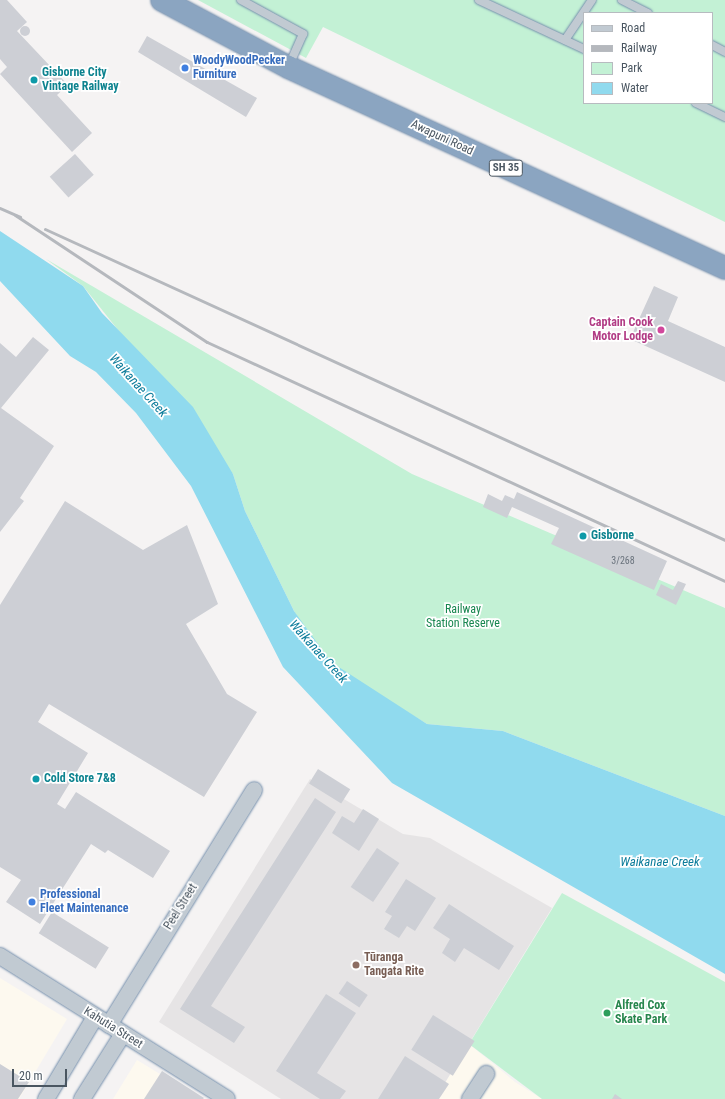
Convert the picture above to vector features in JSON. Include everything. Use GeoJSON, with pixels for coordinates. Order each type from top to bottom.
{"type":"FeatureCollection","features":[{"type":"Feature","properties":{"kind":"highway","name":"Awapuni Road"},"geometry":{"type":"LineString","coordinates":[[162,0],[288,67],[725,268]]}},
{"type":"Feature","properties":{"kind":"street","name":"Peel Street"},"geometry":{"type":"LineString","coordinates":[[109,1025],[254,790]]}},
{"type":"Feature","properties":{"kind":"street","name":"Kahutia Street"},"geometry":{"type":"LineString","coordinates":[[0,956],[227,1099]]}},
{"type":"Feature","properties":{"kind":"street"},"geometry":{"type":"LineString","coordinates":[[46,1099],[95,1017]]}},
{"type":"Feature","properties":{"kind":"street"},"geometry":{"type":"LineString","coordinates":[[82,1099],[123,1034]]}},
{"type":"Feature","properties":{"kind":"street"},"geometry":{"type":"LineString","coordinates":[[470,1099],[486,1074]]}},
{"type":"Feature","properties":{"kind":"lane"},"geometry":{"type":"LineString","coordinates":[[241,0],[303,34],[288,67]]}},
{"type":"Feature","properties":{"kind":"lane"},"geometry":{"type":"LineString","coordinates":[[479,0],[583,49]]}},
{"type":"Feature","properties":{"kind":"lane"},"geometry":{"type":"LineString","coordinates":[[584,12],[592,0]]}},
{"type":"Feature","properties":{"kind":"lane"},"geometry":{"type":"LineString","coordinates":[[622,0],[646,12]]}},
{"type":"Feature","properties":{"kind":"lane"},"geometry":{"type":"LineString","coordinates":[[565,40],[583,13]]}},
{"type":"Feature","properties":{"kind":"lane"},"geometry":{"type":"LineString","coordinates":[[713,46],[725,52]]}},
{"type":"Feature","properties":{"kind":"lane"},"geometry":{"type":"LineString","coordinates":[[698,104],[725,117]]}},
{"type":"Feature","properties":{"kind":"shaded area","name":"Tūranga Tangata Rite"},"geometry":{"type":"Polygon","coordinates":[[[310,779],[403,834],[430,838],[552,908],[435,1099],[281,1099],[159,1022],[310,779]]]}},
{"type":"Feature","properties":{"kind":"shaded area"},"geometry":{"type":"Polygon","coordinates":[[[0,978],[67,1019],[19,1099],[0,1099],[0,978]]]}},
{"type":"Feature","properties":{"kind":"shaded area"},"geometry":{"type":"Polygon","coordinates":[[[469,1044],[515,1082],[542,1099],[435,1099],[469,1044]]]}},
{"type":"Feature","properties":{"kind":"shaded area"},"geometry":{"type":"Polygon","coordinates":[[[137,1060],[201,1099],[113,1099],[137,1060]]]}},
{"type":"Feature","properties":{"kind":"green space"},"geometry":{"type":"Polygon","coordinates":[[[198,0],[725,0],[725,222],[323,27],[306,58],[198,0]]]}},
{"type":"Feature","properties":{"kind":"green space","name":"Railway Station Reserve"},"geometry":{"type":"Polygon","coordinates":[[[46,259],[412,474],[725,608],[725,816],[503,731],[427,724],[325,662],[294,611],[245,511],[233,474],[83,286],[46,259]]]}},
{"type":"Feature","properties":{"kind":"green space","name":"Alfred Cox Skate Park"},"geometry":{"type":"Polygon","coordinates":[[[562,893],[725,982],[725,1099],[542,1099],[469,1044],[562,893]]]}},
{"type":"Feature","properties":{"kind":"water","name":"Waikanae Creek"},"geometry":{"type":"Polygon","coordinates":[[[0,231],[83,286],[102,313],[193,407],[233,474],[245,511],[294,611],[331,662],[427,724],[503,731],[725,816],[725,974],[392,783],[283,667],[191,486],[136,413],[96,372],[70,356],[0,281],[0,231]]]}},
{"type":"Feature","properties":{"kind":"building","name":"Gisborne City Vintage Railway"},"geometry":{"type":"Polygon","coordinates":[[[0,0],[7,0],[27,22],[17,31],[68,85],[57,95],[92,133],[72,152],[0,74],[7,67],[0,59],[0,0]]]}},
{"type":"Feature","properties":{"kind":"building"},"geometry":{"type":"Polygon","coordinates":[[[25,26],[30,31],[25,36],[20,31],[25,26]]]}},
{"type":"Feature","properties":{"kind":"building","name":"WoodyWoodPecker Furniture"},"geometry":{"type":"Polygon","coordinates":[[[147,36],[257,98],[246,117],[138,52],[147,36]]]}},
{"type":"Feature","properties":{"kind":"building"},"geometry":{"type":"Polygon","coordinates":[[[75,154],[94,175],[68,198],[50,177],[75,154]]]}},
{"type":"Feature","properties":{"kind":"building","name":"Captain Cook Motor Lodge"},"geometry":{"type":"Polygon","coordinates":[[[654,286],[678,297],[668,321],[725,347],[725,382],[630,339],[654,286]]]}},
{"type":"Feature","properties":{"kind":"building"},"geometry":{"type":"Polygon","coordinates":[[[33,337],[49,350],[1,408],[54,446],[20,498],[24,501],[0,532],[0,343],[16,357],[33,337]]]}},
{"type":"Feature","properties":{"kind":"building","name":"Gisborne"},"geometry":{"type":"Polygon","coordinates":[[[517,492],[667,561],[654,590],[551,544],[559,528],[512,507],[507,518],[483,507],[488,494],[502,501],[505,495],[514,499],[517,492]]]}},
{"type":"Feature","properties":{"kind":"building"},"geometry":{"type":"Polygon","coordinates":[[[65,501],[143,550],[187,525],[218,604],[186,624],[227,694],[257,712],[204,797],[49,704],[38,722],[88,753],[57,804],[65,809],[76,792],[170,851],[153,878],[108,850],[105,853],[91,844],[40,924],[6,902],[21,880],[0,867],[0,605],[65,501]]]}},
{"type":"Feature","properties":{"kind":"building"},"geometry":{"type":"Polygon","coordinates":[[[678,581],[686,584],[676,605],[656,595],[661,584],[673,590],[678,581]]]}},
{"type":"Feature","properties":{"kind":"building"},"geometry":{"type":"Polygon","coordinates":[[[318,769],[350,789],[341,804],[309,783],[318,769]]]}},
{"type":"Feature","properties":{"kind":"building"},"geometry":{"type":"Polygon","coordinates":[[[315,798],[336,812],[211,1006],[245,1027],[234,1043],[180,1009],[315,798]]]}},
{"type":"Feature","properties":{"kind":"building"},"geometry":{"type":"Polygon","coordinates":[[[363,809],[379,819],[359,851],[332,833],[342,816],[354,823],[363,809]]]}},
{"type":"Feature","properties":{"kind":"building"},"geometry":{"type":"Polygon","coordinates":[[[377,848],[399,863],[373,902],[351,887],[377,848]]]}},
{"type":"Feature","properties":{"kind":"building"},"geometry":{"type":"Polygon","coordinates":[[[406,879],[436,898],[415,931],[407,926],[399,938],[384,929],[392,916],[385,912],[406,879]]]}},
{"type":"Feature","properties":{"kind":"building"},"geometry":{"type":"Polygon","coordinates":[[[449,904],[514,946],[499,970],[464,948],[455,962],[442,953],[450,939],[433,928],[449,904]]]}},
{"type":"Feature","properties":{"kind":"building"},"geometry":{"type":"Polygon","coordinates":[[[52,912],[109,948],[96,969],[39,933],[52,912]]]}},
{"type":"Feature","properties":{"kind":"building"},"geometry":{"type":"Polygon","coordinates":[[[347,981],[368,995],[359,1007],[339,993],[347,981]]]}},
{"type":"Feature","properties":{"kind":"building"},"geometry":{"type":"Polygon","coordinates":[[[326,994],[356,1013],[317,1073],[346,1091],[340,1099],[320,1099],[276,1071],[326,994]]]}},
{"type":"Feature","properties":{"kind":"building"},"geometry":{"type":"Polygon","coordinates":[[[433,1015],[475,1041],[453,1076],[411,1050],[433,1015]]]}},
{"type":"Feature","properties":{"kind":"building"},"geometry":{"type":"Polygon","coordinates":[[[405,1056],[449,1084],[439,1099],[378,1099],[405,1056]]]}},
{"type":"Feature","properties":{"kind":"building"},"geometry":{"type":"Polygon","coordinates":[[[0,1064],[29,1082],[18,1099],[0,1099],[0,1064]]]}},
{"type":"Feature","properties":{"kind":"building"},"geometry":{"type":"Polygon","coordinates":[[[162,1071],[204,1098],[144,1099],[162,1071]]]}},
{"type":"Feature","properties":{"kind":"building"},"geometry":{"type":"Polygon","coordinates":[[[615,1094],[622,1099],[612,1099],[615,1094]]]}},
{"type":"Feature","properties":{"kind":"railway"},"geometry":{"type":"LineString","coordinates":[[0,208],[20,217]]}},
{"type":"Feature","properties":{"kind":"railway"},"geometry":{"type":"LineString","coordinates":[[15,215],[207,342],[725,581]]}},
{"type":"Feature","properties":{"kind":"railway"},"geometry":{"type":"LineString","coordinates":[[45,229],[725,540]]}},
{"type":"Feature","properties":{"kind":"place","name":"WoodyWoodPecker Furniture"},"geometry":{"type":"Point","coordinates":[185,68]}},
{"type":"Feature","properties":{"kind":"place","name":"Gisborne City Vintage Railway"},"geometry":{"type":"Point","coordinates":[34,80]}},
{"type":"Feature","properties":{"kind":"place","name":"Captain Cook Motor Lodge"},"geometry":{"type":"Point","coordinates":[661,330]}},
{"type":"Feature","properties":{"kind":"place","name":"Gisborne"},"geometry":{"type":"Point","coordinates":[583,536]}},
{"type":"Feature","properties":{"kind":"place","name":"Cold Store 7&8"},"geometry":{"type":"Point","coordinates":[36,779]}},
{"type":"Feature","properties":{"kind":"place","name":"Professional Fleet Maintenance"},"geometry":{"type":"Point","coordinates":[32,902]}},
{"type":"Feature","properties":{"kind":"place","name":"Tūranga Tangata Rite"},"geometry":{"type":"Point","coordinates":[356,965]}},
{"type":"Feature","properties":{"kind":"place","name":"Alfred Cox Skate Park"},"geometry":{"type":"Point","coordinates":[607,1013]}}]}
